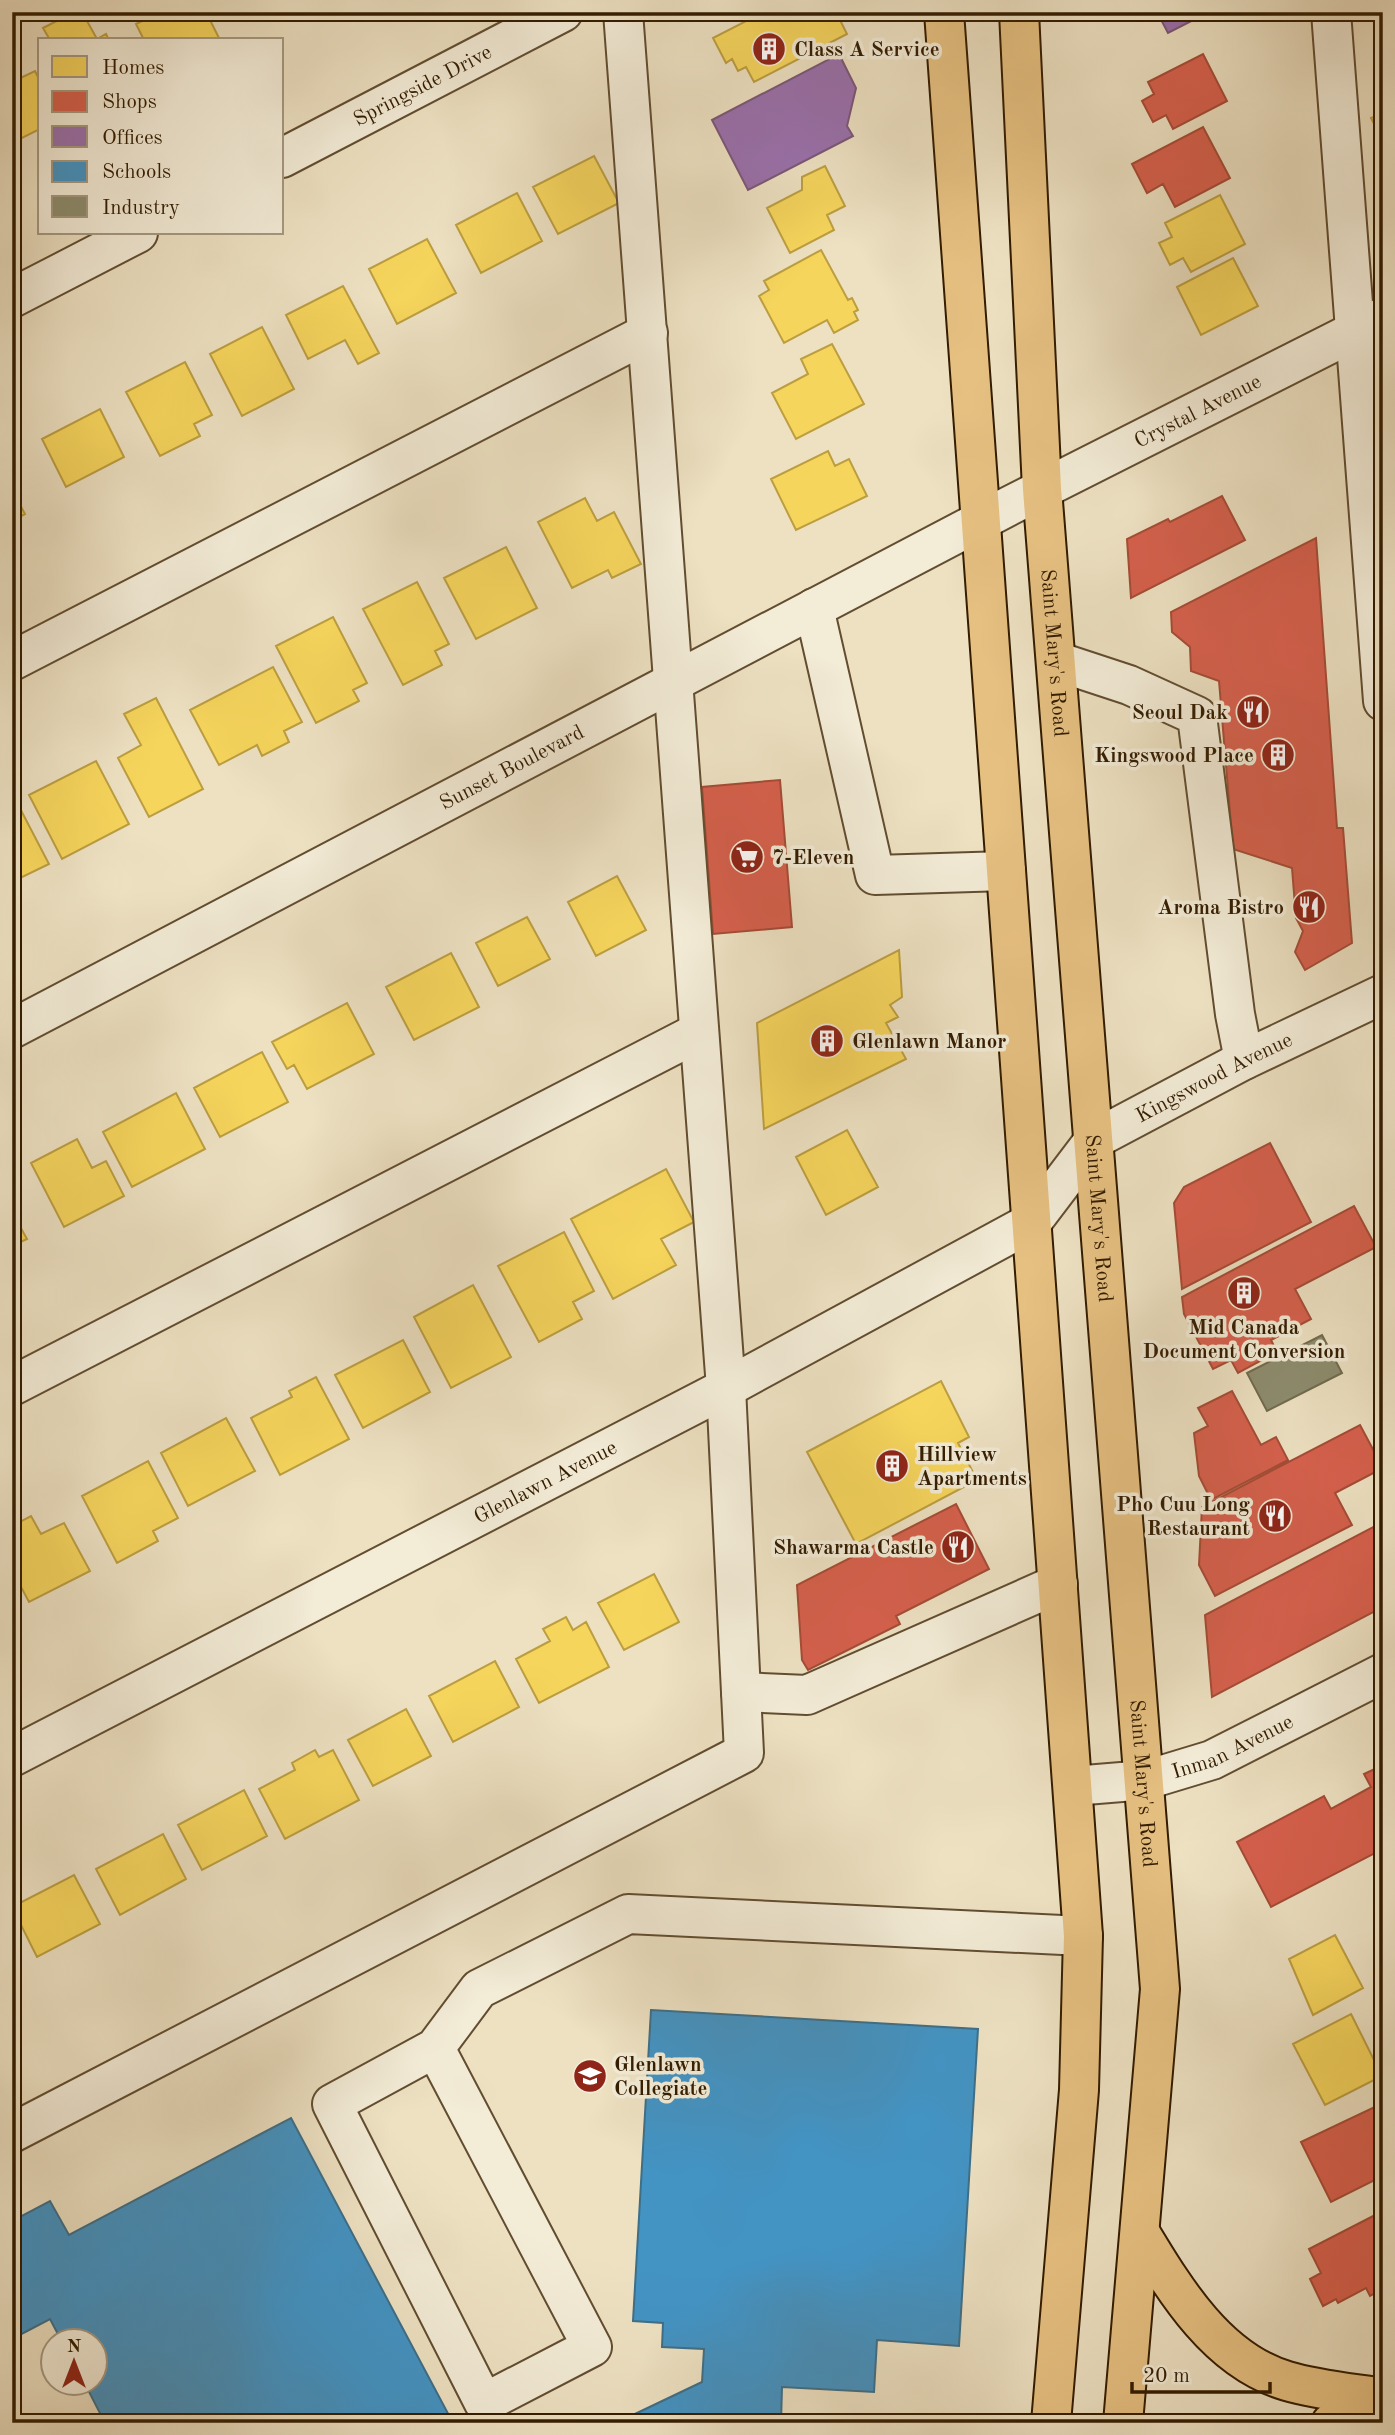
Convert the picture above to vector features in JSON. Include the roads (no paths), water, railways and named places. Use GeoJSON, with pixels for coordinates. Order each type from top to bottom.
{"type":"FeatureCollection","features":[{"type":"Feature","properties":{"kind":"main road","name":"Saint Mary's Road"},"geometry":{"type":"LineString","coordinates":[[944,12],[1011,506],[1056,662],[1146,1780],[1160,1989],[1123,2423]]}},
{"type":"Feature","properties":{"kind":"main road","name":"Saint Mary's Road"},"geometry":{"type":"LineString","coordinates":[[1019,12],[1006,871],[1083,1936],[1079,2090],[1051,2423]]}},
{"type":"Feature","properties":{"kind":"main road"},"geometry":{"type":"LineString","coordinates":[[1141,2234],[1171,2284],[1212,2335],[1259,2369],[1286,2381],[1383,2400]]}},
{"type":"Feature","properties":{"kind":"main road"},"geometry":{"type":"LineString","coordinates":[[1331,2423],[1383,2400]]}},
{"type":"Feature","properties":{"kind":"street","name":"Springside Drive"},"geometry":{"type":"LineString","coordinates":[[284,157],[563,12]]}},
{"type":"Feature","properties":{"kind":"street"},"geometry":{"type":"LineString","coordinates":[[12,2133],[744,1753],[726,1388],[697,1033],[624,12]]}},
{"type":"Feature","properties":{"kind":"street"},"geometry":{"type":"LineString","coordinates":[[1331,12],[1369,324],[1383,701]]}},
{"type":"Feature","properties":{"kind":"street"},"geometry":{"type":"LineString","coordinates":[[12,298],[136,234]]}},
{"type":"Feature","properties":{"kind":"street","name":"Crystal Avenue"},"geometry":{"type":"LineString","coordinates":[[1011,506],[1369,324]]}},
{"type":"Feature","properties":{"kind":"street"},"geometry":{"type":"LineString","coordinates":[[12,661],[648,333]]}},
{"type":"Feature","properties":{"kind":"street","name":"Sunset Boulevard"},"geometry":{"type":"LineString","coordinates":[[12,1029],[1011,506]]}},
{"type":"Feature","properties":{"kind":"street"},"geometry":{"type":"LineString","coordinates":[[814,608],[875,875],[1006,871]]}},
{"type":"Feature","properties":{"kind":"street"},"geometry":{"type":"LineString","coordinates":[[1056,662],[1129,685],[1196,716],[1235,1014],[1244,1060]]}},
{"type":"Feature","properties":{"kind":"street","name":"Kingswood Avenue"},"geometry":{"type":"LineString","coordinates":[[1061,1183],[1095,1139],[1244,1060],[1383,993]]}},
{"type":"Feature","properties":{"kind":"street"},"geometry":{"type":"LineString","coordinates":[[12,1386],[697,1033]]}},
{"type":"Feature","properties":{"kind":"street","name":"Glenlawn Avenue"},"geometry":{"type":"LineString","coordinates":[[12,1757],[726,1388],[1032,1222],[1061,1183]]}},
{"type":"Feature","properties":{"kind":"street"},"geometry":{"type":"LineString","coordinates":[[741,1692],[807,1695],[1058,1584]]}},
{"type":"Feature","properties":{"kind":"street","name":"Inman Avenue"},"geometry":{"type":"LineString","coordinates":[[1073,1786],[1146,1780],[1212,1760],[1383,1674]]}},
{"type":"Feature","properties":{"kind":"street"},"geometry":{"type":"LineString","coordinates":[[435,2049],[592,2347],[484,2403],[332,2104],[435,2049],[479,1989],[628,1914],[1083,1936]]}},
{"type":"Feature","properties":{"kind":"place","name":"Class A Service"},"geometry":{"type":"Point","coordinates":[769,49]}},
{"type":"Feature","properties":{"kind":"place","name":"Seoul Dak"},"geometry":{"type":"Point","coordinates":[1253,712]}},
{"type":"Feature","properties":{"kind":"place","name":"Kingswood Place"},"geometry":{"type":"Point","coordinates":[1278,755]}},
{"type":"Feature","properties":{"kind":"place","name":"7-Eleven"},"geometry":{"type":"Point","coordinates":[747,857]}},
{"type":"Feature","properties":{"kind":"place","name":"Aroma Bistro"},"geometry":{"type":"Point","coordinates":[1309,907]}},
{"type":"Feature","properties":{"kind":"place","name":"Glenlawn Manor"},"geometry":{"type":"Point","coordinates":[827,1041]}},
{"type":"Feature","properties":{"kind":"place","name":"Mid Canada Document Conversion"},"geometry":{"type":"Point","coordinates":[1244,1293]}},
{"type":"Feature","properties":{"kind":"place","name":"Hillview Apartments"},"geometry":{"type":"Point","coordinates":[892,1466]}},
{"type":"Feature","properties":{"kind":"place","name":"Pho Cuu Long Restaurant"},"geometry":{"type":"Point","coordinates":[1275,1516]}},
{"type":"Feature","properties":{"kind":"place","name":"Shawarma Castle"},"geometry":{"type":"Point","coordinates":[958,1547]}},
{"type":"Feature","properties":{"kind":"place","name":"Glenlawn Collegiate"},"geometry":{"type":"Point","coordinates":[590,2076]}}]}
